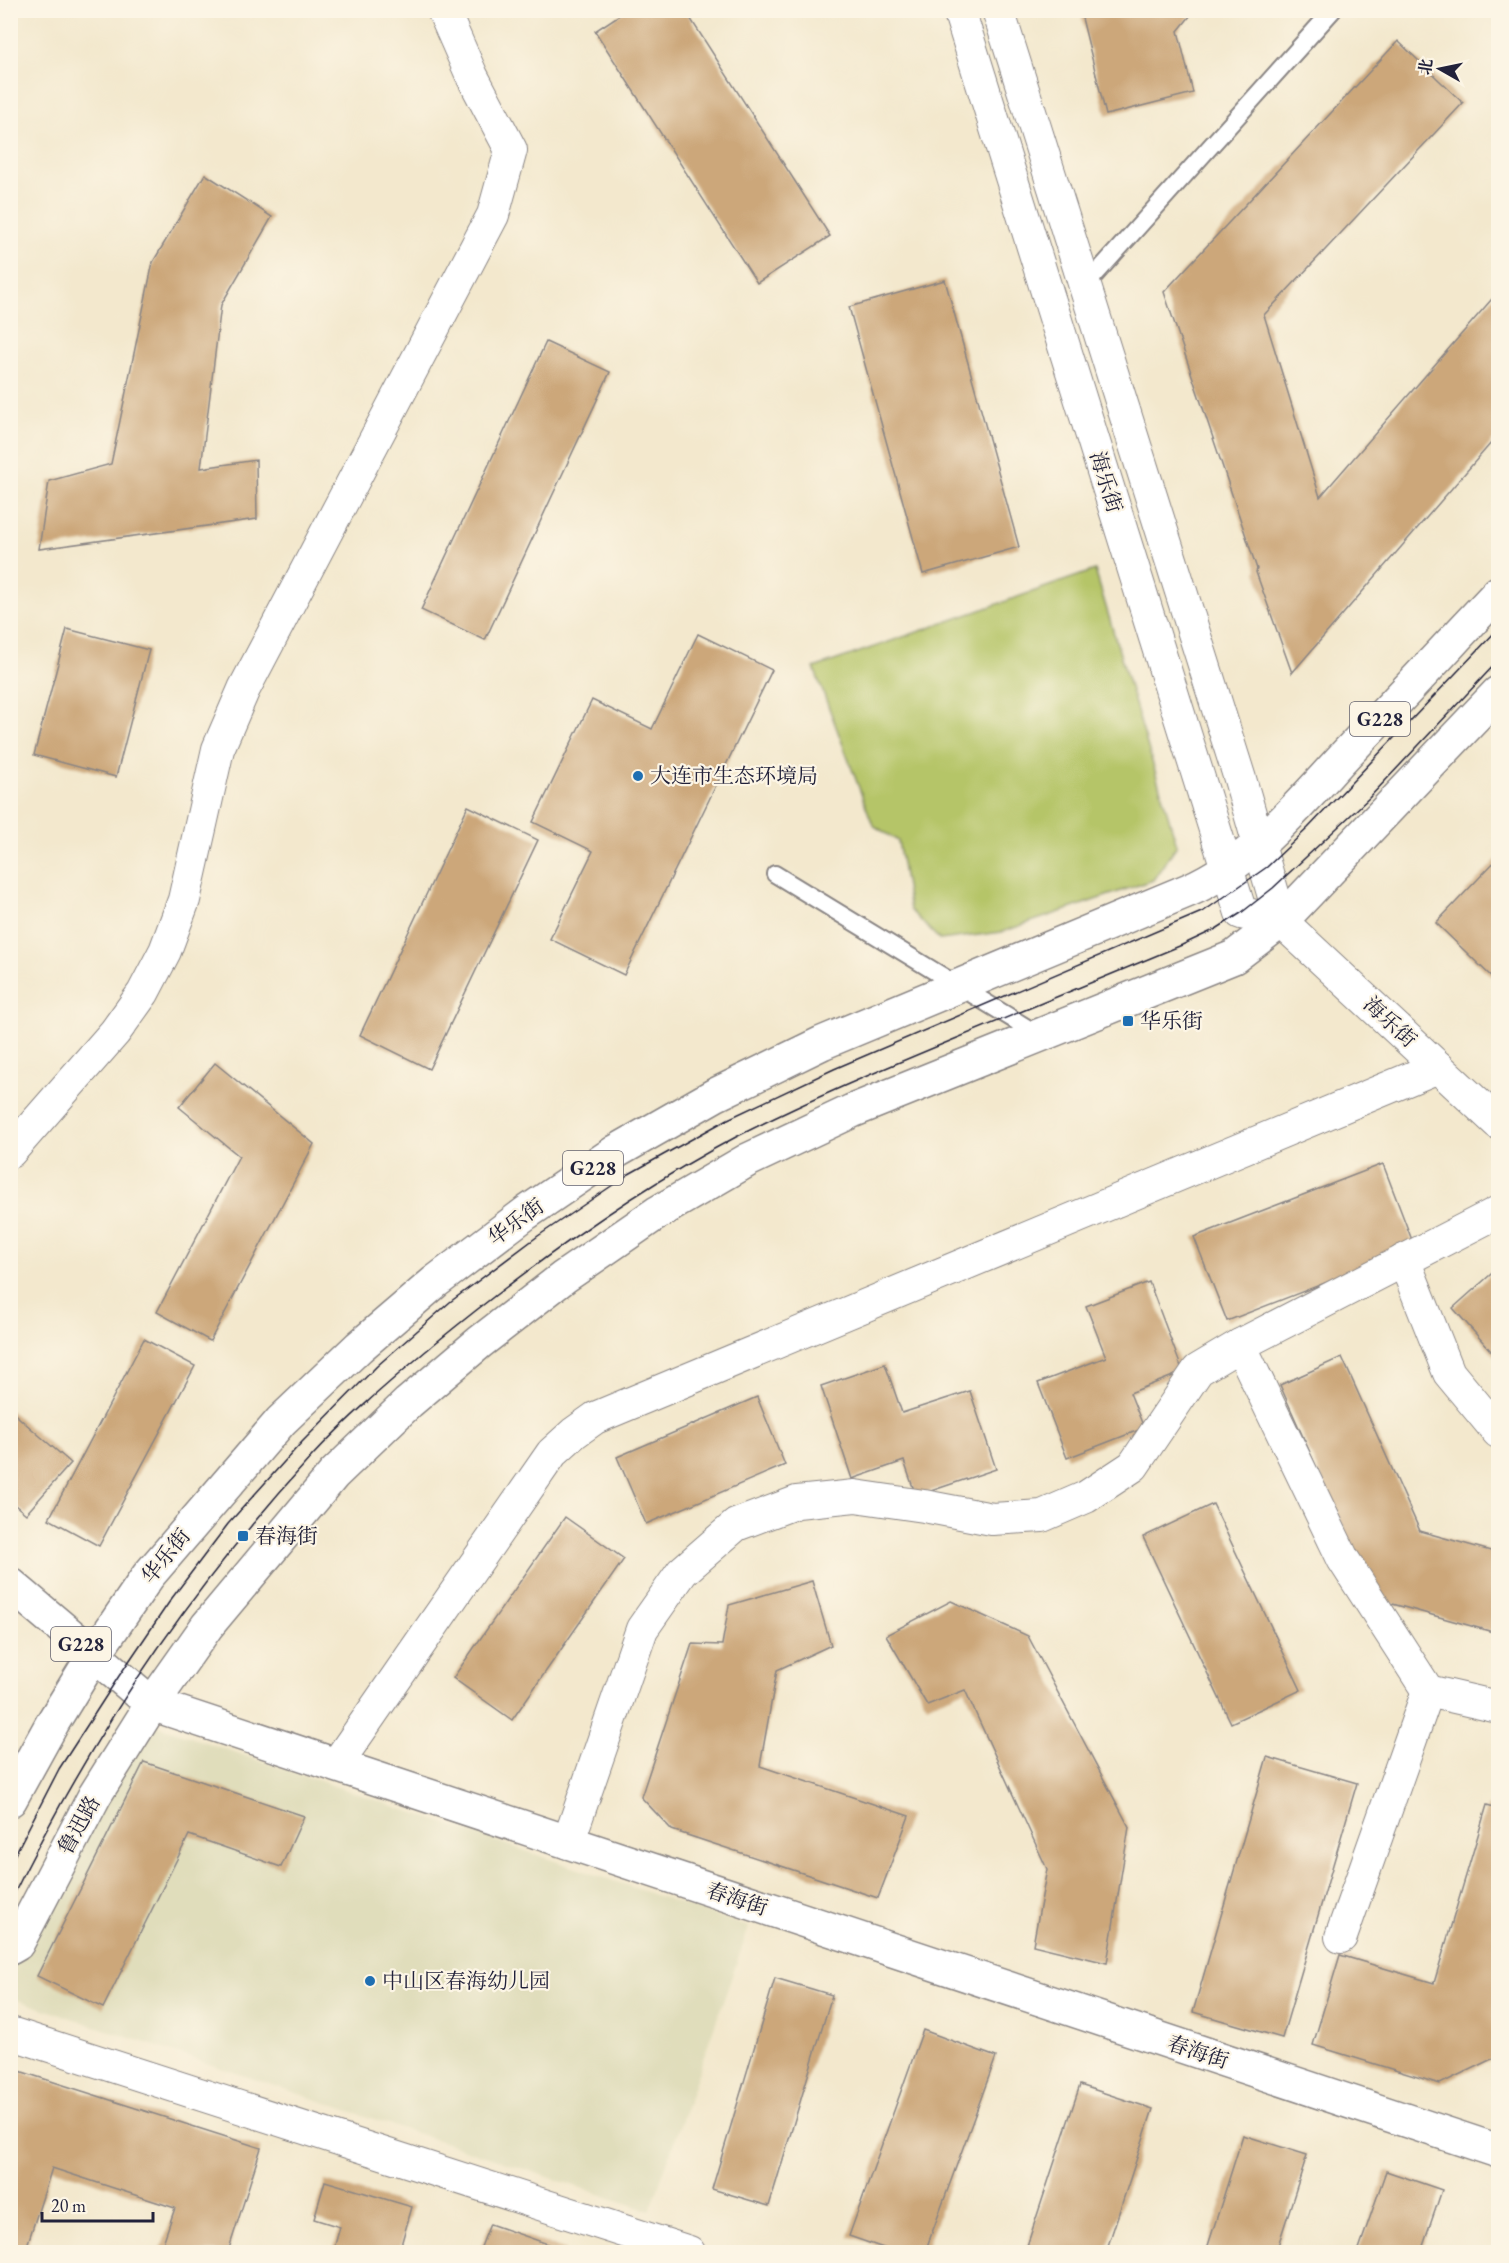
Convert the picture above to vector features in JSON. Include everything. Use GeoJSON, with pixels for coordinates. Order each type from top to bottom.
{"type":"FeatureCollection","features":[{"type":"Feature","properties":{"kind":"main road","name":"华乐街"},"geometry":{"type":"LineString","coordinates":[[94,1655],[148,1576],[280,1421],[359,1347],[435,1282],[526,1213],[617,1151],[715,1095],[822,1042],[1190,890],[1227,871],[1316,787],[1498,593]]}},
{"type":"Feature","properties":{"kind":"main road"},"geometry":{"type":"LineString","coordinates":[[152,1704],[207,1626],[334,1474],[444,1372],[564,1277],[657,1213],[748,1160],[852,1111],[1234,957],[1281,921],[1498,693]]}},
{"type":"Feature","properties":{"kind":"main road","name":"春海街"},"geometry":{"type":"LineString","coordinates":[[10,1584],[152,1704],[1498,2151]]}},
{"type":"Feature","properties":{"kind":"main road"},"geometry":{"type":"LineString","coordinates":[[10,1800],[53,1722],[94,1655]]}},
{"type":"Feature","properties":{"kind":"main road","name":"鲁迅路"},"geometry":{"type":"LineString","coordinates":[[10,1948],[17,1944],[95,1795],[152,1704]]}},
{"type":"Feature","properties":{"kind":"street"},"geometry":{"type":"LineString","coordinates":[[10,1152],[115,1032],[143,993],[165,951],[184,900],[218,749],[244,689],[493,215],[511,150],[472,76],[443,10]]}},
{"type":"Feature","properties":{"kind":"street","name":"海乐街"},"geometry":{"type":"LineString","coordinates":[[959,10],[1241,913],[1281,921]]}},
{"type":"Feature","properties":{"kind":"street","name":"海乐街"},"geometry":{"type":"LineString","coordinates":[[998,10],[1259,843],[1281,921],[1498,1123]]}},
{"type":"Feature","properties":{"kind":"street"},"geometry":{"type":"LineString","coordinates":[[336,1765],[552,1453],[574,1433],[595,1419],[1438,1067]]}},
{"type":"Feature","properties":{"kind":"street"},"geometry":{"type":"LineString","coordinates":[[568,1843],[642,1629],[682,1572],[736,1525],[798,1502],[855,1496],[992,1519],[1042,1516],[1086,1497],[1132,1466],[1198,1370],[1240,1345],[1498,1212]]}},
{"type":"Feature","properties":{"kind":"street"},"geometry":{"type":"LineString","coordinates":[[1404,1260],[1449,1373],[1498,1432]]}},
{"type":"Feature","properties":{"kind":"street"},"geometry":{"type":"LineString","coordinates":[[1240,1345],[1343,1559],[1428,1691],[1498,1707]]}},
{"type":"Feature","properties":{"kind":"street"},"geometry":{"type":"LineString","coordinates":[[1341,1937],[1428,1691]]}},
{"type":"Feature","properties":{"kind":"street"},"geometry":{"type":"LineString","coordinates":[[10,2033],[688,2253]]}},
{"type":"Feature","properties":{"kind":"lane"},"geometry":{"type":"LineString","coordinates":[[1085,286],[1333,10]]}},
{"type":"Feature","properties":{"kind":"lane"},"geometry":{"type":"LineString","coordinates":[[775,874],[1039,1035]]}},
{"type":"Feature","properties":{"kind":"shaded area","name":"中山区春海幼儿园"},"geometry":{"type":"Polygon","coordinates":[[[149,1723],[749,1927],[650,2211],[11,1998],[11,1964],[149,1723]]]}},
{"type":"Feature","properties":{"kind":"green space"},"geometry":{"type":"Polygon","coordinates":[[[1095,570],[1177,845],[1153,880],[1002,932],[940,940],[910,910],[898,841],[873,825],[814,668],[1095,570]]]}},
{"type":"Feature","properties":{"kind":"building"},"geometry":{"type":"Polygon","coordinates":[[[627,10],[685,10],[830,236],[757,283],[595,31],[627,10]]]}},
{"type":"Feature","properties":{"kind":"building"},"geometry":{"type":"Polygon","coordinates":[[[1080,10],[1195,10],[1178,31],[1193,93],[1106,115],[1080,10]]]}},
{"type":"Feature","properties":{"kind":"building"},"geometry":{"type":"Polygon","coordinates":[[[1398,41],[1463,103],[1264,315],[1320,497],[1498,292],[1498,435],[1292,673],[1256,572],[1257,569],[1164,292],[1398,41]]]}},
{"type":"Feature","properties":{"kind":"building"},"geometry":{"type":"Polygon","coordinates":[[[205,174],[272,217],[221,305],[201,468],[256,460],[257,519],[39,549],[49,481],[111,464],[153,262],[205,174]]]}},
{"type":"Feature","properties":{"kind":"building"},"geometry":{"type":"Polygon","coordinates":[[[945,280],[1019,547],[923,574],[849,307],[945,280]]]}},
{"type":"Feature","properties":{"kind":"building"},"geometry":{"type":"Polygon","coordinates":[[[546,342],[610,372],[485,640],[421,610],[546,342]]]}},
{"type":"Feature","properties":{"kind":"building"},"geometry":{"type":"Polygon","coordinates":[[[67,629],[149,650],[116,777],[34,755],[67,629]]]}},
{"type":"Feature","properties":{"kind":"building","name":"大连市生态环境局"},"geometry":{"type":"Polygon","coordinates":[[[698,634],[772,670],[624,975],[550,939],[593,851],[533,822],[592,700],[652,729],[698,634]]]}},
{"type":"Feature","properties":{"kind":"building"},"geometry":{"type":"Polygon","coordinates":[[[468,806],[538,840],[429,1069],[360,1035],[468,806]]]}},
{"type":"Feature","properties":{"kind":"building"},"geometry":{"type":"Polygon","coordinates":[[[1498,858],[1498,983],[1436,923],[1498,858]]]}},
{"type":"Feature","properties":{"kind":"building"},"geometry":{"type":"Polygon","coordinates":[[[215,1063],[314,1144],[210,1341],[157,1312],[239,1156],[179,1107],[215,1063]]]}},
{"type":"Feature","properties":{"kind":"building"},"geometry":{"type":"Polygon","coordinates":[[[1383,1164],[1415,1248],[1227,1321],[1194,1237],[1383,1164]]]}},
{"type":"Feature","properties":{"kind":"building"},"geometry":{"type":"Polygon","coordinates":[[[1498,1268],[1498,1359],[1453,1308],[1498,1268]]]}},
{"type":"Feature","properties":{"kind":"building"},"geometry":{"type":"Polygon","coordinates":[[[1149,1282],[1183,1372],[1130,1393],[1144,1428],[1067,1458],[1038,1383],[1106,1357],[1086,1306],[1149,1282]]]}},
{"type":"Feature","properties":{"kind":"building"},"geometry":{"type":"Polygon","coordinates":[[[144,1339],[195,1366],[99,1546],[49,1519],[144,1339]]]}},
{"type":"Feature","properties":{"kind":"building"},"geometry":{"type":"Polygon","coordinates":[[[1342,1357],[1420,1531],[1498,1553],[1498,1611],[1493,1632],[1375,1599],[1280,1385],[1342,1357]]]}},
{"type":"Feature","properties":{"kind":"building"},"geometry":{"type":"Polygon","coordinates":[[[885,1364],[902,1413],[970,1391],[996,1469],[916,1496],[904,1461],[852,1479],[821,1386],[885,1364]]]}},
{"type":"Feature","properties":{"kind":"building"},"geometry":{"type":"Polygon","coordinates":[[[757,1397],[785,1465],[646,1524],[617,1457],[757,1397]]]}},
{"type":"Feature","properties":{"kind":"building"},"geometry":{"type":"Polygon","coordinates":[[[10,1410],[71,1463],[26,1514],[10,1501],[10,1410]]]}},
{"type":"Feature","properties":{"kind":"building"},"geometry":{"type":"Polygon","coordinates":[[[1213,1504],[1301,1690],[1231,1723],[1143,1537],[1213,1504]]]}},
{"type":"Feature","properties":{"kind":"building"},"geometry":{"type":"Polygon","coordinates":[[[565,1517],[624,1559],[512,1720],[453,1678],[565,1517]]]}},
{"type":"Feature","properties":{"kind":"building"},"geometry":{"type":"Polygon","coordinates":[[[812,1581],[831,1645],[777,1670],[760,1766],[909,1816],[878,1898],[672,1830],[641,1797],[692,1644],[722,1645],[729,1605],[812,1581]]]}},
{"type":"Feature","properties":{"kind":"building"},"geometry":{"type":"Polygon","coordinates":[[[951,1601],[1028,1636],[1129,1827],[1107,1963],[1033,1945],[1047,1869],[965,1690],[927,1705],[886,1635],[951,1601]]]}},
{"type":"Feature","properties":{"kind":"building"},"geometry":{"type":"Polygon","coordinates":[[[1267,1757],[1357,1783],[1282,2038],[1193,2012],[1267,1757]]]}},
{"type":"Feature","properties":{"kind":"building"},"geometry":{"type":"Polygon","coordinates":[[[144,1762],[304,1816],[281,1867],[189,1835],[103,2008],[37,1976],[144,1762]]]}},
{"type":"Feature","properties":{"kind":"building"},"geometry":{"type":"Polygon","coordinates":[[[1487,1805],[1498,1808],[1498,2056],[1440,2084],[1313,2045],[1340,1955],[1434,1983],[1487,1805]]]}},
{"type":"Feature","properties":{"kind":"building"},"geometry":{"type":"Polygon","coordinates":[[[775,1978],[832,1995],[769,2206],[712,2189],[775,1978]]]}},
{"type":"Feature","properties":{"kind":"building"},"geometry":{"type":"Polygon","coordinates":[[[923,2030],[996,2057],[925,2252],[895,2252],[849,2236],[923,2030]]]}},
{"type":"Feature","properties":{"kind":"building"},"geometry":{"type":"Polygon","coordinates":[[[10,2068],[261,2148],[228,2252],[160,2252],[175,2208],[52,2168],[25,2252],[10,2252],[10,2068]]]}},
{"type":"Feature","properties":{"kind":"building"},"geometry":{"type":"Polygon","coordinates":[[[1080,2085],[1153,2109],[1106,2252],[1025,2252],[1080,2085]]]}},
{"type":"Feature","properties":{"kind":"building"},"geometry":{"type":"Polygon","coordinates":[[[1243,2135],[1307,2155],[1276,2252],[1206,2252],[1243,2135]]]}},
{"type":"Feature","properties":{"kind":"building"},"geometry":{"type":"Polygon","coordinates":[[[1386,2171],[1442,2190],[1421,2252],[1358,2252],[1386,2171]]]}},
{"type":"Feature","properties":{"kind":"building"},"geometry":{"type":"Polygon","coordinates":[[[325,2181],[412,2207],[399,2252],[333,2252],[340,2227],[314,2219],[325,2181]]]}},
{"type":"Feature","properties":{"kind":"building"},"geometry":{"type":"Polygon","coordinates":[[[490,2224],[565,2250],[564,2252],[479,2252],[490,2224]]]}},
{"type":"Feature","properties":{"kind":"tram line"},"geometry":{"type":"LineString","coordinates":[[10,1864],[59,1769],[172,1598],[228,1524],[302,1442],[377,1366],[450,1302],[538,1236],[629,1174],[728,1119],[834,1069],[1204,911],[1267,867],[1308,828],[1498,629]]}},
{"type":"Feature","properties":{"kind":"tram line"},"geometry":{"type":"LineString","coordinates":[[10,1902],[40,1842],[108,1724],[184,1612],[267,1506],[312,1456],[386,1385],[433,1345],[579,1234],[656,1183],[736,1137],[869,1075],[1182,945],[1216,929],[1241,913],[1273,888],[1369,798],[1498,661]]}},
{"type":"Feature","properties":{"kind":"place","name":"大连市生态环境局"},"geometry":{"type":"Point","coordinates":[638,776]}},
{"type":"Feature","properties":{"kind":"place","name":"华乐街"},"geometry":{"type":"Point","coordinates":[1128,1021]}},
{"type":"Feature","properties":{"kind":"place","name":"春海街"},"geometry":{"type":"Point","coordinates":[243,1536]}},
{"type":"Feature","properties":{"kind":"place","name":"中山区春海幼儿园"},"geometry":{"type":"Point","coordinates":[370,1981]}}]}
